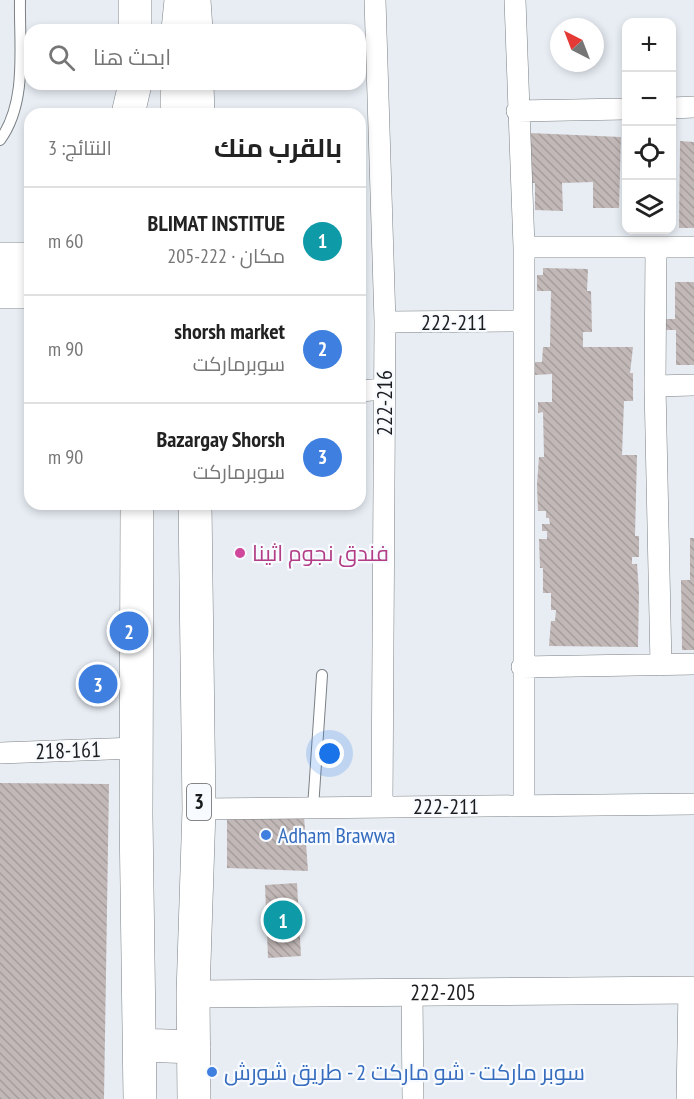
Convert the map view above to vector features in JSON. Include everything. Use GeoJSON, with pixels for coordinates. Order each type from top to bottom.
{"type":"FeatureCollection","features":[{"type":"Feature","properties":{"kind":"main road"},"geometry":{"type":"LineString","coordinates":[[135,0],[135,24]]}},
{"type":"Feature","properties":{"kind":"main road"},"geometry":{"type":"LineString","coordinates":[[179,24],[181,0]]}},
{"type":"Feature","properties":{"kind":"main road"},"geometry":{"type":"LineString","coordinates":[[194,0],[196,24]]}},
{"type":"Feature","properties":{"kind":"main road"},"geometry":{"type":"LineString","coordinates":[[129,108],[134,90]]}},
{"type":"Feature","properties":{"kind":"main road"},"geometry":{"type":"LineString","coordinates":[[135,90],[135,108]]}},
{"type":"Feature","properties":{"kind":"main road"},"geometry":{"type":"LineString","coordinates":[[177,90],[177,108]]}},
{"type":"Feature","properties":{"kind":"main road"},"geometry":{"type":"LineString","coordinates":[[197,90],[198,108]]}},
{"type":"Feature","properties":{"kind":"main road"},"geometry":{"type":"LineString","coordinates":[[0,259],[24,259]]}},
{"type":"Feature","properties":{"kind":"main road"},"geometry":{"type":"LineString","coordinates":[[0,292],[24,292]]}},
{"type":"Feature","properties":{"kind":"main road"},"geometry":{"type":"LineString","coordinates":[[137,510],[136,748],[140,1099]]}},
{"type":"Feature","properties":{"kind":"main road"},"geometry":{"type":"LineString","coordinates":[[186,510],[195,548]]}},
{"type":"Feature","properties":{"kind":"main road","name":"3"},"geometry":{"type":"LineString","coordinates":[[194,1099],[193,994],[199,809],[195,510]]}},
{"type":"Feature","properties":{"kind":"main road"},"geometry":{"type":"LineString","coordinates":[[140,1045],[194,1047]]}},
{"type":"Feature","properties":{"kind":"street","name":"222-216"},"geometry":{"type":"LineString","coordinates":[[375,0],[385,322],[382,806]]}},
{"type":"Feature","properties":{"kind":"street"},"geometry":{"type":"LineString","coordinates":[[515,0],[517,111],[524,247],[522,321],[524,805]]}},
{"type":"Feature","properties":{"kind":"street"},"geometry":{"type":"LineString","coordinates":[[676,108],[694,107]]}},
{"type":"Feature","properties":{"kind":"street"},"geometry":{"type":"LineString","coordinates":[[517,111],[622,109]]}},
{"type":"Feature","properties":{"kind":"street"},"geometry":{"type":"LineString","coordinates":[[524,247],[694,248]]}},
{"type":"Feature","properties":{"kind":"street"},"geometry":{"type":"LineString","coordinates":[[656,248],[655,386],[661,664]]}},
{"type":"Feature","properties":{"kind":"street","name":"222-211"},"geometry":{"type":"LineString","coordinates":[[385,322],[522,321]]}},
{"type":"Feature","properties":{"kind":"street"},"geometry":{"type":"LineString","coordinates":[[655,386],[694,386]]}},
{"type":"Feature","properties":{"kind":"street"},"geometry":{"type":"LineString","coordinates":[[366,390],[384,389]]}},
{"type":"Feature","properties":{"kind":"street"},"geometry":{"type":"LineString","coordinates":[[522,667],[694,664]]}},
{"type":"Feature","properties":{"kind":"street","name":"218-161"},"geometry":{"type":"LineString","coordinates":[[0,753],[136,748]]}},
{"type":"Feature","properties":{"kind":"street","name":"222-211"},"geometry":{"type":"LineString","coordinates":[[199,809],[694,804]]}},
{"type":"Feature","properties":{"kind":"street"},"geometry":{"type":"LineString","coordinates":[[687,1099],[691,990]]}},
{"type":"Feature","properties":{"kind":"street","name":"222-205"},"geometry":{"type":"LineString","coordinates":[[193,994],[691,990]]}},
{"type":"Feature","properties":{"kind":"street"},"geometry":{"type":"LineString","coordinates":[[412,992],[413,1099]]}},
{"type":"Feature","properties":{"kind":"lane"},"geometry":{"type":"LineString","coordinates":[[0,140],[9,128],[18,94],[20,0]]}},
{"type":"Feature","properties":{"kind":"lane"},"geometry":{"type":"LineString","coordinates":[[313,808],[322,675]]}},
{"type":"Feature","properties":{"kind":"building"},"geometry":{"type":"Polygon","coordinates":[[[530,133],[621,137],[619,208],[593,208],[593,182],[562,183],[563,211],[535,210],[535,183],[530,183],[530,133]]]}},
{"type":"Feature","properties":{"kind":"building"},"geometry":{"type":"Polygon","coordinates":[[[680,141],[694,142],[694,228],[679,228],[680,141]]]}},
{"type":"Feature","properties":{"kind":"building"},"geometry":{"type":"Polygon","coordinates":[[[543,268],[588,269],[587,291],[591,291],[592,332],[583,332],[583,347],[633,347],[630,373],[633,373],[633,401],[624,401],[622,455],[637,455],[635,536],[639,536],[639,557],[632,557],[632,564],[637,564],[638,647],[549,646],[551,621],[555,621],[556,610],[551,610],[551,593],[543,593],[543,568],[540,568],[539,539],[547,539],[547,531],[542,531],[542,524],[550,524],[549,518],[546,518],[546,511],[538,511],[537,485],[539,457],[544,457],[543,412],[538,413],[538,402],[552,402],[552,374],[535,375],[535,362],[542,362],[543,347],[550,347],[551,291],[537,291],[537,275],[543,275],[543,268]]]}},
{"type":"Feature","properties":{"kind":"building"},"geometry":{"type":"Polygon","coordinates":[[[675,282],[694,282],[694,365],[676,365],[676,330],[666,330],[666,319],[675,319],[675,282]]]}},
{"type":"Feature","properties":{"kind":"building"},"geometry":{"type":"Polygon","coordinates":[[[690,538],[694,538],[694,650],[682,650],[681,580],[690,580],[690,538]]]}},
{"type":"Feature","properties":{"kind":"building"},"geometry":{"type":"Polygon","coordinates":[[[0,783],[109,784],[104,1099],[0,1099],[0,783]]]}},
{"type":"Feature","properties":{"kind":"building","name":"Adham Brawwa"},"geometry":{"type":"Polygon","coordinates":[[[304,816],[308,871],[227,868],[227,819],[304,816]]]}},
{"type":"Feature","properties":{"kind":"building"},"geometry":{"type":"Polygon","coordinates":[[[297,883],[301,956],[268,958],[265,885],[297,883]]]}},
{"type":"Feature","properties":{"kind":"place","name":"فندق نجوم اثينا"},"geometry":{"type":"Point","coordinates":[240,553]}},
{"type":"Feature","properties":{"kind":"place","name":"shorsh market"},"geometry":{"type":"Point","coordinates":[129,631]}},
{"type":"Feature","properties":{"kind":"place","name":"Bazargay Shorsh"},"geometry":{"type":"Point","coordinates":[98,684]}},
{"type":"Feature","properties":{"kind":"place","name":"Adham Brawwa"},"geometry":{"type":"Point","coordinates":[266,835]}},
{"type":"Feature","properties":{"kind":"place","name":"BLIMAT INSTITUE"},"geometry":{"type":"Point","coordinates":[283,920]}},
{"type":"Feature","properties":{"kind":"place","name":"سوبر ماركت - شو ماركت 2 - طريق شورش"},"geometry":{"type":"Point","coordinates":[212,1072]}}]}
